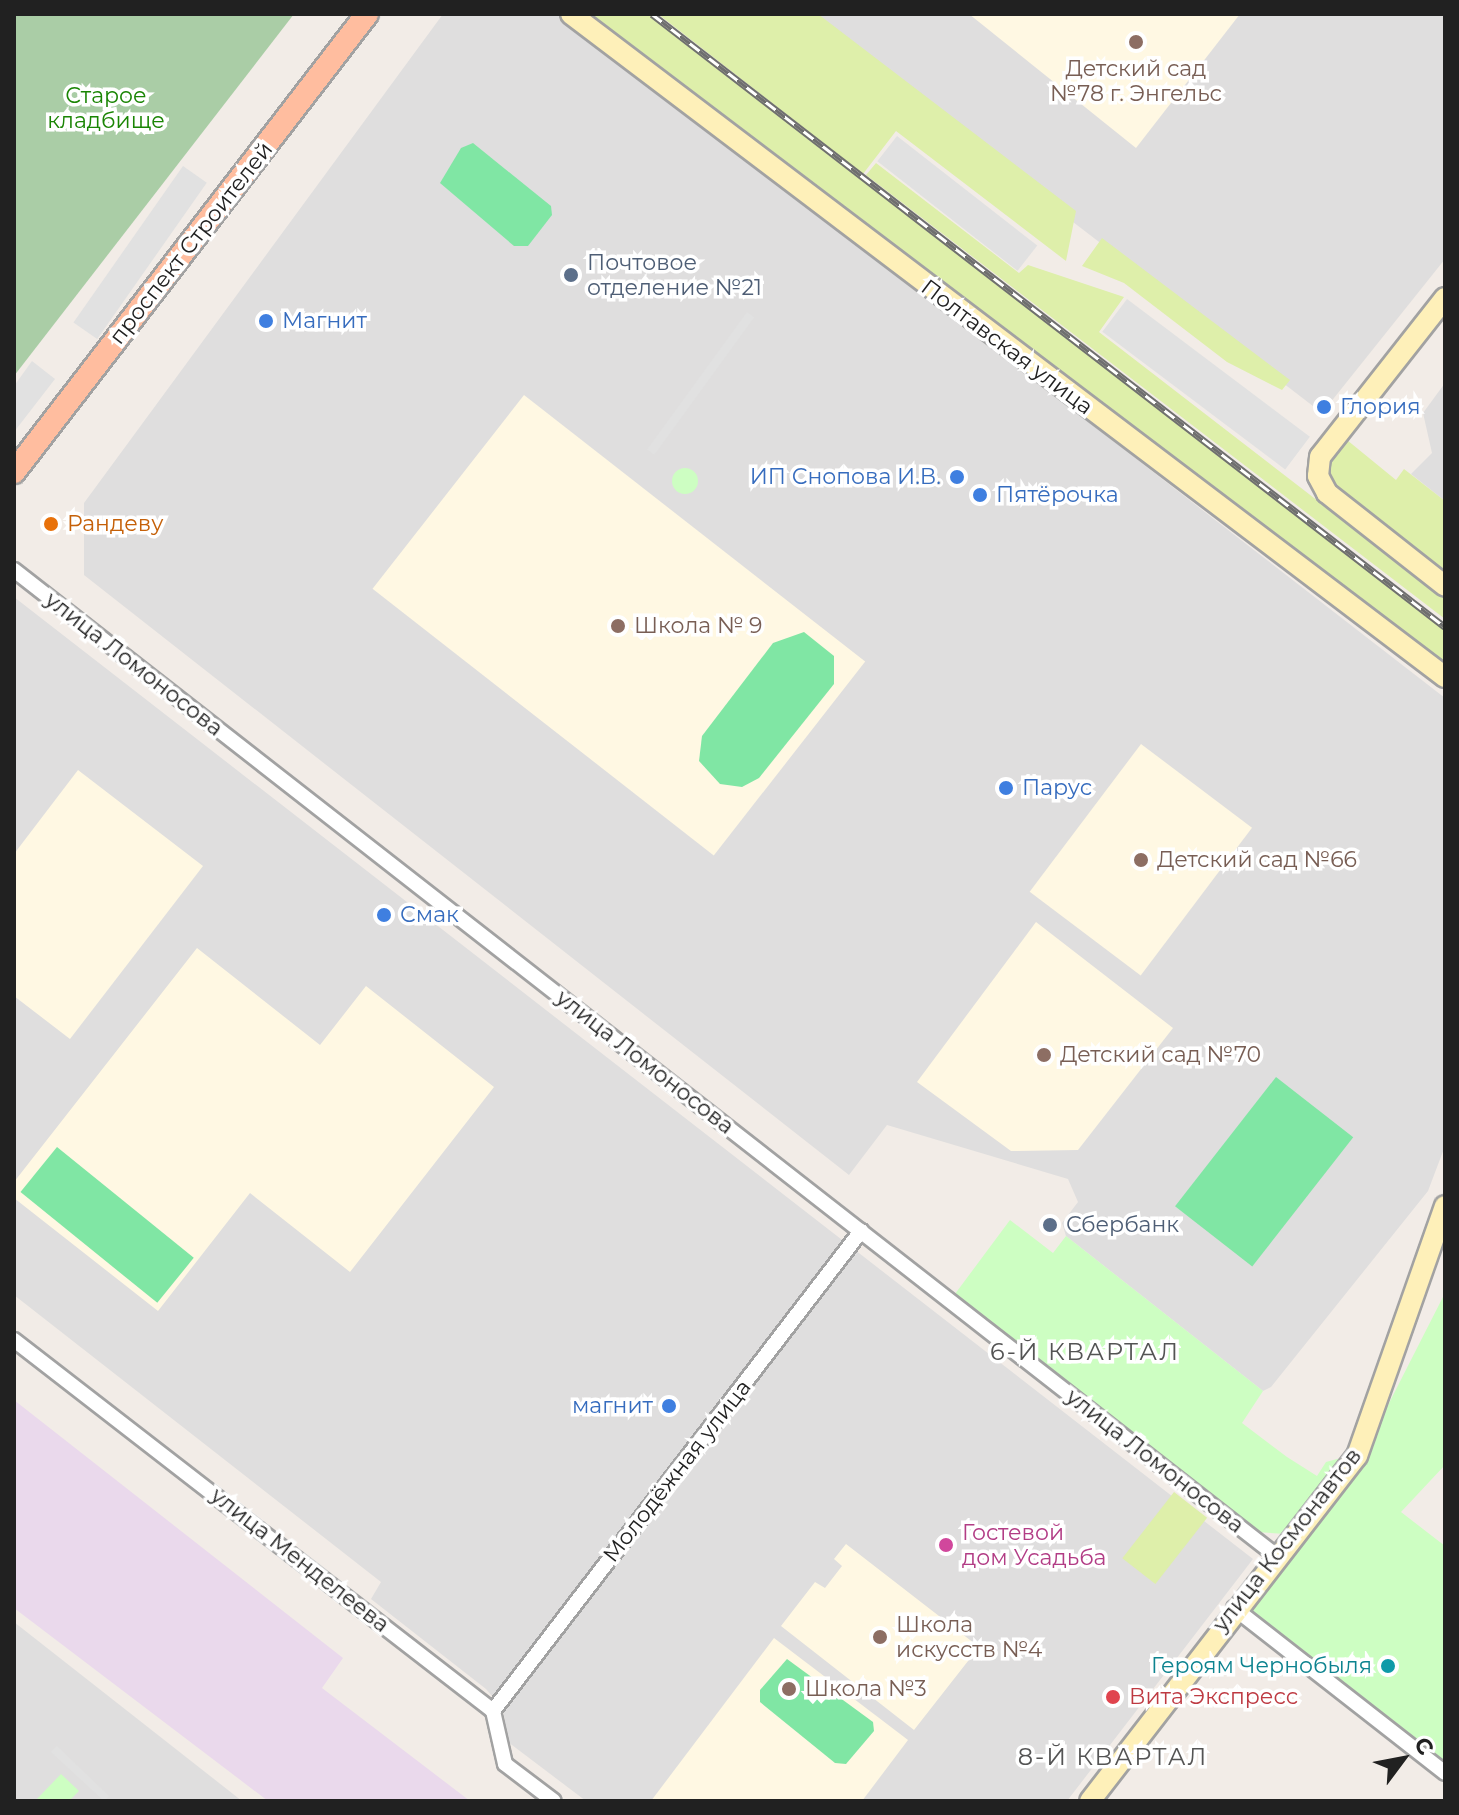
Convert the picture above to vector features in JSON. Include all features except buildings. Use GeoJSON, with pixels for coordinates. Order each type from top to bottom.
{"type":"FeatureCollection","features":[{"type":"Feature","properties":{"kind":"main road","name":"проспект Строителей"},"geometry":{"type":"LineString","coordinates":[[14,448],[349,14]]}},
{"type":"Feature","properties":{"kind":"main road","name":"проспект Строителей"},"geometry":{"type":"LineString","coordinates":[[14,472],[367,14]]}},
{"type":"Feature","properties":{"kind":"street","name":"Полтавская улица"},"geometry":{"type":"LineString","coordinates":[[571,14],[1445,677]]}},
{"type":"Feature","properties":{"kind":"street"},"geometry":{"type":"LineString","coordinates":[[1445,298],[1320,457],[1318,476],[1327,493],[1445,586]]}},
{"type":"Feature","properties":{"kind":"street","name":"улица Ломоносова"},"geometry":{"type":"LineString","coordinates":[[14,570],[1275,1555]]}},
{"type":"Feature","properties":{"kind":"street","name":"улица Космонавтов"},"geometry":{"type":"LineString","coordinates":[[1090,1801],[1275,1555],[1357,1456],[1445,1206]]}},
{"type":"Feature","properties":{"kind":"street","name":"Молодёжная улица"},"geometry":{"type":"LineString","coordinates":[[493,1711],[861,1231]]}},
{"type":"Feature","properties":{"kind":"street","name":"улица Менделеева"},"geometry":{"type":"LineString","coordinates":[[14,1340],[493,1711]]}},
{"type":"Feature","properties":{"kind":"street"},"geometry":{"type":"LineString","coordinates":[[1234,1608],[1445,1773]]}},
{"type":"Feature","properties":{"kind":"street"},"geometry":{"type":"LineString","coordinates":[[493,1711],[505,1764],[554,1801]]}},
{"type":"Feature","properties":{"kind":"shaded area"},"geometry":{"type":"Polygon","coordinates":[[[443,14],[562,14],[1445,698],[1445,1146],[1428,1191],[1271,1387],[1263,1391],[1066,1236],[1062,1223],[1078,1202],[1068,1179],[887,1125],[849,1175],[84,575],[84,503],[443,14]]]}},
{"type":"Feature","properties":{"kind":"shaded area"},"geometry":{"type":"Polygon","coordinates":[[[802,14],[1445,14],[1445,259],[1322,413],[802,14]]]}},
{"type":"Feature","properties":{"kind":"shaded area"},"geometry":{"type":"Polygon","coordinates":[[[969,14],[1240,14],[1136,148],[969,14]]]}},
{"type":"Feature","properties":{"kind":"shaded area"},"geometry":{"type":"Polygon","coordinates":[[[897,136],[1037,246],[1018,271],[877,161],[897,136]]]}},
{"type":"Feature","properties":{"kind":"shaded area"},"geometry":{"type":"Polygon","coordinates":[[[183,166],[207,183],[97,339],[73,322],[183,166]]]}},
{"type":"Feature","properties":{"kind":"shaded area"},"geometry":{"type":"Polygon","coordinates":[[[1127,299],[1310,437],[1285,470],[1102,332],[1127,299]]]}},
{"type":"Feature","properties":{"kind":"shaded area"},"geometry":{"type":"Polygon","coordinates":[[[747,312],[754,317],[654,455],[647,450],[747,312]]]}},
{"type":"Feature","properties":{"kind":"shaded area"},"geometry":{"type":"Polygon","coordinates":[[[32,361],[55,379],[14,432],[14,386],[32,361]]]}},
{"type":"Feature","properties":{"kind":"shaded area"},"geometry":{"type":"Polygon","coordinates":[[[1445,383],[1445,501],[1411,474],[1432,453],[1423,413],[1445,383]]]}},
{"type":"Feature","properties":{"kind":"shaded area","name":"Школа № 9"},"geometry":{"type":"Polygon","coordinates":[[[524,395],[865,662],[714,855],[373,589],[524,395]]]}},
{"type":"Feature","properties":{"kind":"shaded area"},"geometry":{"type":"Polygon","coordinates":[[[14,597],[1253,1559],[1067,1801],[586,1801],[508,1742],[503,1709],[486,1689],[371,1599],[381,1582],[14,1295],[14,597]]]}},
{"type":"Feature","properties":{"kind":"shaded area","name":"Детский сад №66"},"geometry":{"type":"Polygon","coordinates":[[[1141,744],[1252,828],[1141,975],[1030,892],[1141,744]]]}},
{"type":"Feature","properties":{"kind":"shaded area"},"geometry":{"type":"Polygon","coordinates":[[[78,770],[203,866],[70,1039],[14,996],[14,854],[78,770]]]}},
{"type":"Feature","properties":{"kind":"shaded area","name":"Детский сад №70"},"geometry":{"type":"Polygon","coordinates":[[[1036,922],[1173,1028],[1078,1150],[1011,1151],[917,1082],[1036,922]]]}},
{"type":"Feature","properties":{"kind":"shaded area"},"geometry":{"type":"Polygon","coordinates":[[[197,948],[320,1045],[366,986],[494,1087],[350,1272],[250,1193],[158,1311],[14,1198],[14,1182],[197,948]]]}},
{"type":"Feature","properties":{"kind":"shaded area"},"geometry":{"type":"Polygon","coordinates":[[[14,1400],[343,1658],[322,1688],[470,1801],[268,1801],[14,1608],[14,1400]]]}},
{"type":"Feature","properties":{"kind":"shaded area","name":"Школа искусств №4"},"geometry":{"type":"Polygon","coordinates":[[[846,1544],[979,1647],[914,1730],[781,1626],[815,1582],[825,1588],[842,1566],[834,1559],[846,1544]]]}},
{"type":"Feature","properties":{"kind":"shaded area"},"geometry":{"type":"Polygon","coordinates":[[[14,1622],[242,1801],[14,1801],[14,1622]]]}},
{"type":"Feature","properties":{"kind":"shaded area","name":"Школа №3"},"geometry":{"type":"Polygon","coordinates":[[[774,1638],[908,1740],[862,1801],[651,1801],[774,1638]]]}},
{"type":"Feature","properties":{"kind":"shaded area"},"geometry":{"type":"Polygon","coordinates":[[[57,1746],[109,1796],[104,1801],[51,1752],[57,1746]]]}},
{"type":"Feature","properties":{"kind":"green space","name":"Старое кладбище"},"geometry":{"type":"Polygon","coordinates":[[[14,14],[294,14],[14,376],[14,14]]]}},
{"type":"Feature","properties":{"kind":"green space"},"geometry":{"type":"Polygon","coordinates":[[[580,14],[649,14],[1445,629],[1445,670],[580,14]]]}},
{"type":"Feature","properties":{"kind":"green space"},"geometry":{"type":"Polygon","coordinates":[[[658,14],[818,14],[1076,211],[1066,261],[896,131],[863,174],[658,14]]]}},
{"type":"Feature","properties":{"kind":"green space"},"geometry":{"type":"Polygon","coordinates":[[[473,143],[551,206],[552,215],[528,246],[514,246],[440,183],[461,148],[473,143]]]}},
{"type":"Feature","properties":{"kind":"green space"},"geometry":{"type":"Polygon","coordinates":[[[876,163],[1019,273],[1028,265],[1124,297],[1099,332],[1445,599],[1445,619],[866,175],[876,163]]]}},
{"type":"Feature","properties":{"kind":"green space"},"geometry":{"type":"Polygon","coordinates":[[[1102,238],[1290,380],[1282,390],[1227,362],[1124,283],[1082,266],[1102,238]]]}},
{"type":"Feature","properties":{"kind":"green space"},"geometry":{"type":"Polygon","coordinates":[[[1347,440],[1396,480],[1404,469],[1445,501],[1445,573],[1334,486],[1328,467],[1347,440]]]}},
{"type":"Feature","properties":{"kind":"green space"},"geometry":{"type":"Polygon","coordinates":[[[685,468],[694,472],[698,481],[694,490],[685,494],[676,490],[672,481],[676,472],[685,468]]]}},
{"type":"Feature","properties":{"kind":"green space"},"geometry":{"type":"Polygon","coordinates":[[[804,632],[834,656],[834,684],[759,778],[742,787],[720,784],[699,761],[702,736],[773,643],[804,632]]]}},
{"type":"Feature","properties":{"kind":"green space"},"geometry":{"type":"Polygon","coordinates":[[[1276,1077],[1353,1137],[1252,1267],[1175,1206],[1276,1077]]]}},
{"type":"Feature","properties":{"kind":"green space"},"geometry":{"type":"Polygon","coordinates":[[[57,1147],[194,1258],[157,1303],[20,1192],[57,1147]]]}},
{"type":"Feature","properties":{"kind":"green space"},"geometry":{"type":"Polygon","coordinates":[[[1010,1220],[1053,1253],[1066,1236],[1263,1391],[1242,1423],[1287,1457],[1317,1476],[1326,1462],[1341,1458],[1286,1534],[1256,1532],[952,1298],[1010,1220]]]}},
{"type":"Feature","properties":{"kind":"green space"},"geometry":{"type":"Polygon","coordinates":[[[1445,1293],[1445,1465],[1401,1512],[1445,1546],[1445,1766],[1246,1612],[1353,1474],[1445,1293]]]}},
{"type":"Feature","properties":{"kind":"green space"},"geometry":{"type":"Polygon","coordinates":[[[1174,1492],[1207,1518],[1155,1584],[1122,1558],[1174,1492]]]}},
{"type":"Feature","properties":{"kind":"green space"},"geometry":{"type":"Polygon","coordinates":[[[787,1659],[873,1722],[874,1731],[846,1764],[835,1763],[760,1702],[760,1690],[787,1659]]]}},
{"type":"Feature","properties":{"kind":"green space"},"geometry":{"type":"Polygon","coordinates":[[[61,1774],[79,1791],[69,1801],[35,1801],[61,1774]]]}},
{"type":"Feature","properties":{"kind":"railway"},"geometry":{"type":"LineString","coordinates":[[652,14],[1445,627]]}},
{"type":"Feature","properties":{"kind":"place","name":"Детский сад №78 г. Энгельс"},"geometry":{"type":"Point","coordinates":[1136,42]}},
{"type":"Feature","properties":{"kind":"place","name":"Почтовое отделение №21"},"geometry":{"type":"Point","coordinates":[571,275]}},
{"type":"Feature","properties":{"kind":"place","name":"Магнит"},"geometry":{"type":"Point","coordinates":[266,321]}},
{"type":"Feature","properties":{"kind":"place","name":"Глория"},"geometry":{"type":"Point","coordinates":[1324,407]}},
{"type":"Feature","properties":{"kind":"place","name":"ИП Снопова И.В."},"geometry":{"type":"Point","coordinates":[957,477]}},
{"type":"Feature","properties":{"kind":"place","name":"Пятёрочка"},"geometry":{"type":"Point","coordinates":[980,495]}},
{"type":"Feature","properties":{"kind":"place","name":"Рандеву"},"geometry":{"type":"Point","coordinates":[51,524]}},
{"type":"Feature","properties":{"kind":"place","name":"Школа № 9"},"geometry":{"type":"Point","coordinates":[618,626]}},
{"type":"Feature","properties":{"kind":"place","name":"Парус"},"geometry":{"type":"Point","coordinates":[1006,788]}},
{"type":"Feature","properties":{"kind":"place","name":"Детский сад №66"},"geometry":{"type":"Point","coordinates":[1141,860]}},
{"type":"Feature","properties":{"kind":"place","name":"Смак"},"geometry":{"type":"Point","coordinates":[384,915]}},
{"type":"Feature","properties":{"kind":"place","name":"Детский сад №70"},"geometry":{"type":"Point","coordinates":[1044,1055]}},
{"type":"Feature","properties":{"kind":"place","name":"Сбербанк"},"geometry":{"type":"Point","coordinates":[1050,1225]}},
{"type":"Feature","properties":{"kind":"place","name":"магнит"},"geometry":{"type":"Point","coordinates":[669,1406]}},
{"type":"Feature","properties":{"kind":"place","name":"Гостевой дом Усадьба"},"geometry":{"type":"Point","coordinates":[946,1545]}},
{"type":"Feature","properties":{"kind":"place","name":"Школа искусств №4"},"geometry":{"type":"Point","coordinates":[880,1637]}},
{"type":"Feature","properties":{"kind":"place","name":"Героям Чернобыля"},"geometry":{"type":"Point","coordinates":[1388,1666]}},
{"type":"Feature","properties":{"kind":"place","name":"Школа №3"},"geometry":{"type":"Point","coordinates":[789,1689]}},
{"type":"Feature","properties":{"kind":"place","name":"Вита Экспресс"},"geometry":{"type":"Point","coordinates":[1113,1697]}},
{"type":"Feature","properties":{"kind":"district","name":"6-Й КВАРТАЛ"},"geometry":{"type":"Point","coordinates":[1085,1352]}},
{"type":"Feature","properties":{"kind":"district","name":"8-Й КВАРТАЛ"},"geometry":{"type":"Point","coordinates":[1113,1757]}}]}
